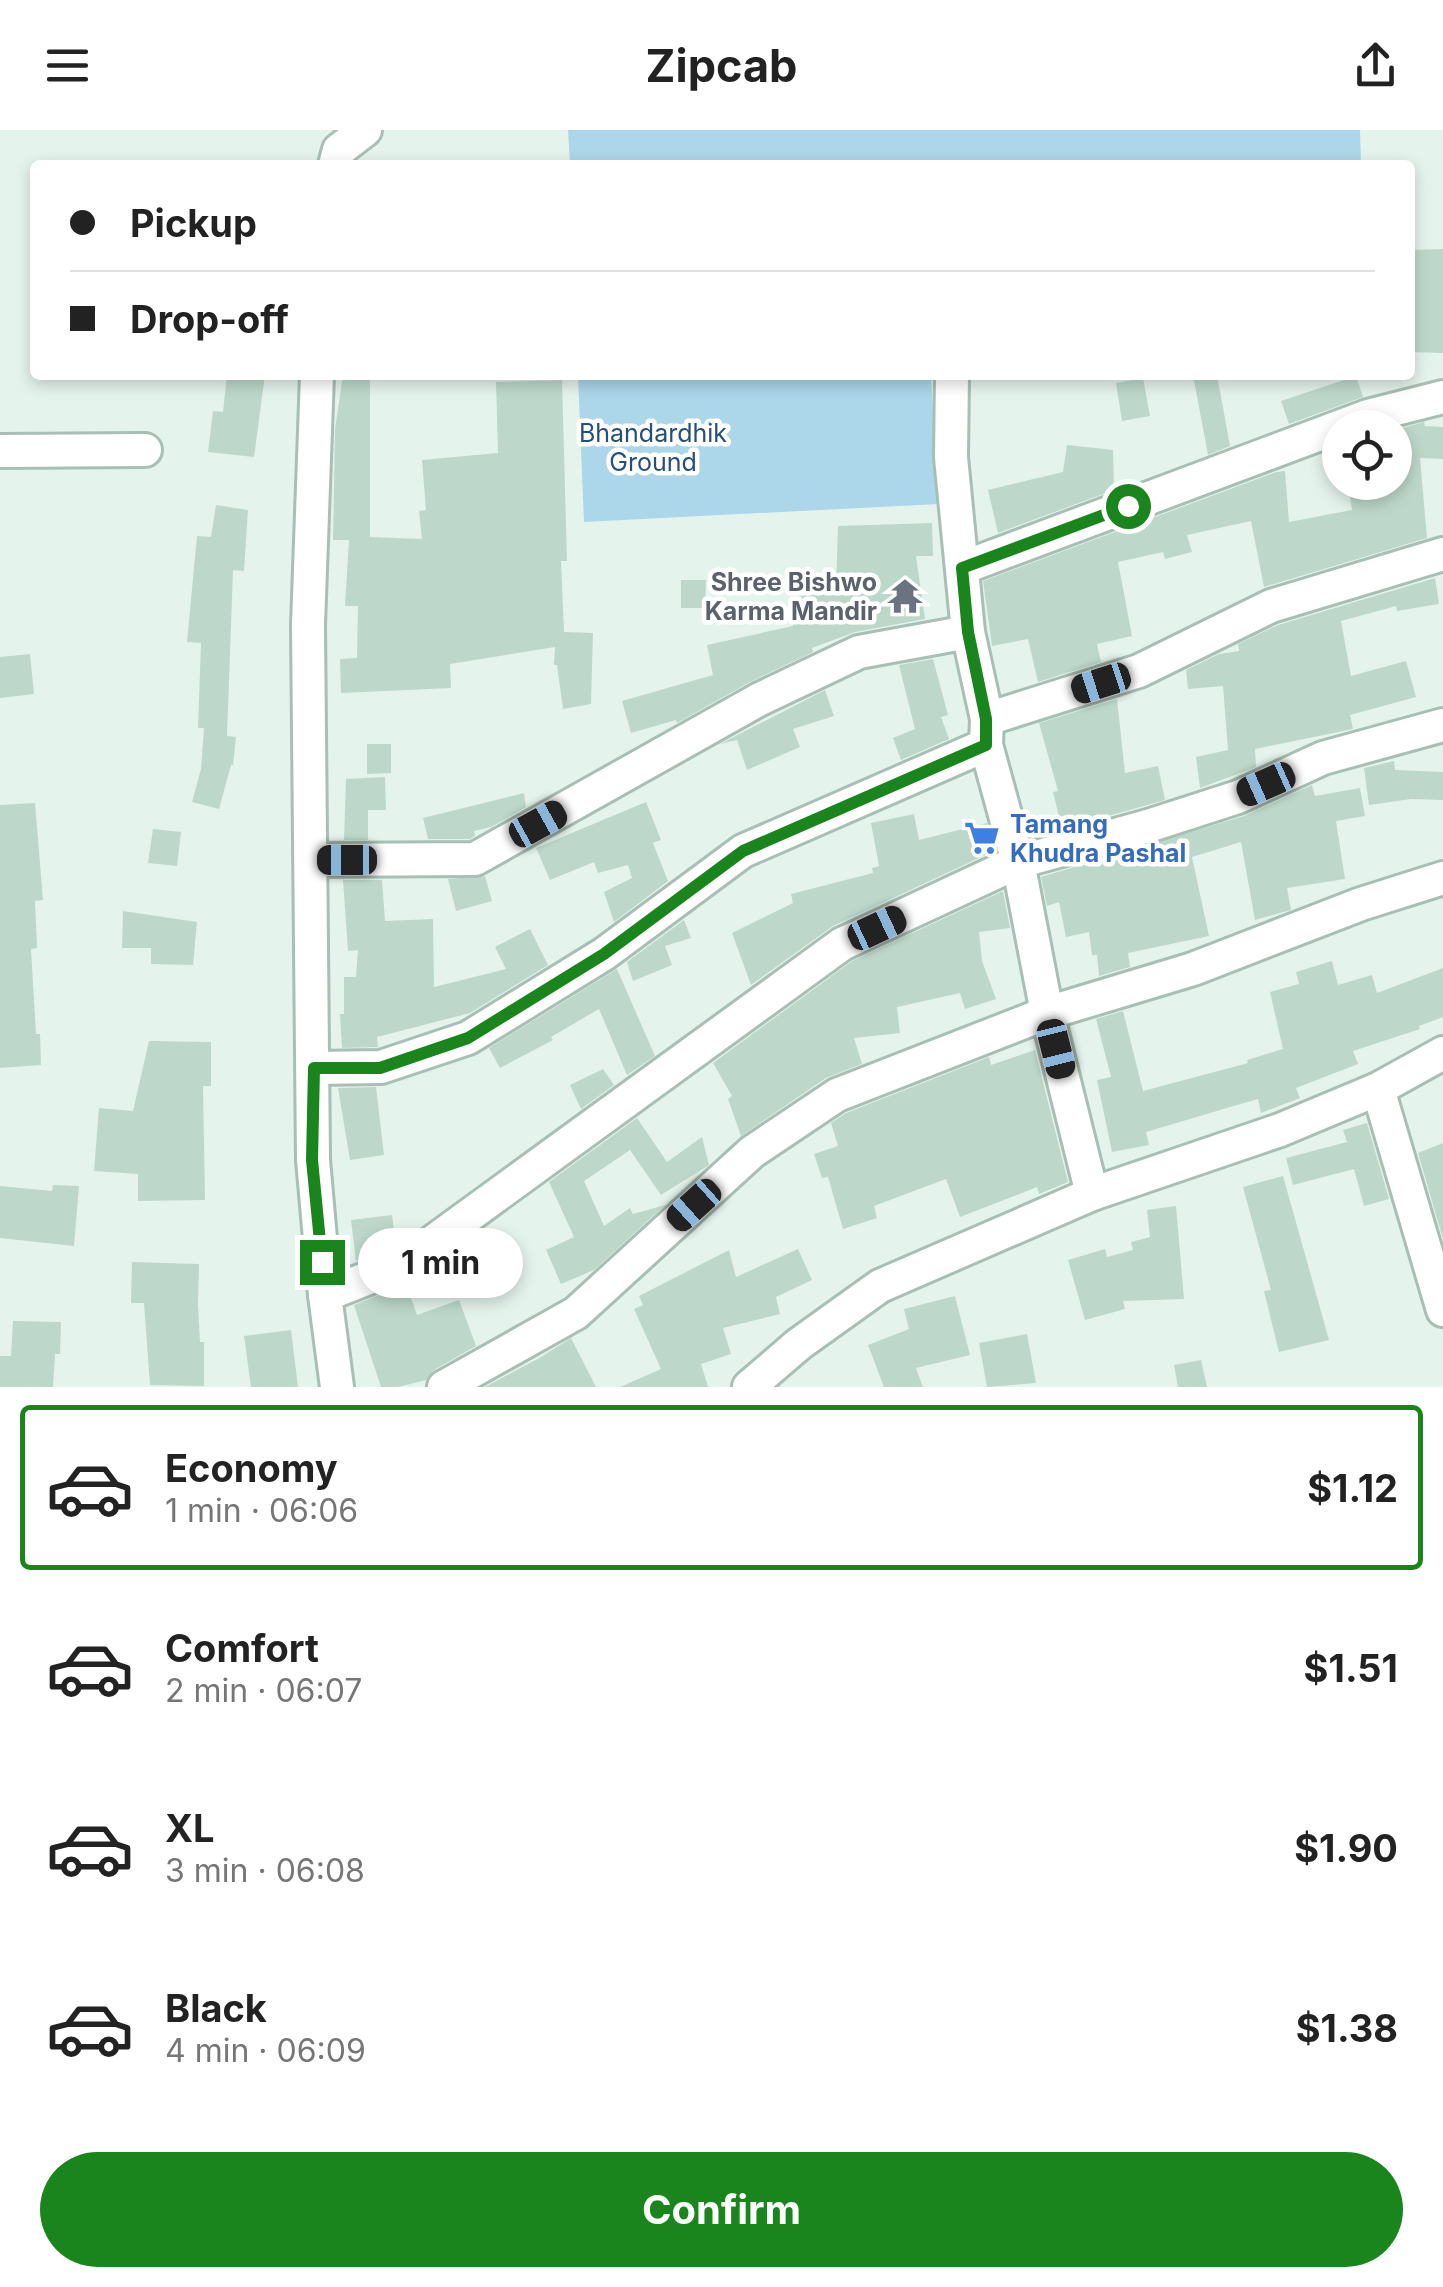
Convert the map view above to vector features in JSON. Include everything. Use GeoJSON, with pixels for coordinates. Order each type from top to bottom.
{"type":"FeatureCollection","features":[{"type":"Feature","properties":{"kind":"street"},"geometry":{"type":"LineString","coordinates":[[336,160],[339,150],[364,130]]}},
{"type":"Feature","properties":{"kind":"street"},"geometry":{"type":"LineString","coordinates":[[317,380],[308,625],[312,1160],[337,1387]]}},
{"type":"Feature","properties":{"kind":"street"},"geometry":{"type":"LineString","coordinates":[[952,380],[951,458],[968,632],[1046,1013],[1092,1194]]}},
{"type":"Feature","properties":{"kind":"street"},"geometry":{"type":"LineString","coordinates":[[962,568],[1368,416],[1443,397]]}},
{"type":"Feature","properties":{"kind":"street"},"geometry":{"type":"LineString","coordinates":[[0,452],[145,450]]}},
{"type":"Feature","properties":{"kind":"street"},"geometry":{"type":"LineString","coordinates":[[314,1068],[380,1068],[468,1038],[604,954],[743,851],[986,732],[1139,670],[1271,606],[1443,554]]}},
{"type":"Feature","properties":{"kind":"street"},"geometry":{"type":"LineString","coordinates":[[312,860],[475,859],[760,699],[859,652],[968,632]]}},
{"type":"Feature","properties":{"kind":"street"},"geometry":{"type":"LineString","coordinates":[[324,1295],[400,1266],[842,944],[1018,862],[1238,797],[1323,758],[1443,725]]}},
{"type":"Feature","properties":{"kind":"street"},"geometry":{"type":"LineString","coordinates":[[444,1387],[576,1312],[752,1152],[837,1094],[1046,1013],[1193,969],[1361,904],[1443,878]]}},
{"type":"Feature","properties":{"kind":"street"},"geometry":{"type":"LineString","coordinates":[[749,1387],[799,1344],[880,1286],[1092,1194],[1280,1130],[1378,1090],[1443,1053]]}},
{"type":"Feature","properties":{"kind":"street"},"geometry":{"type":"LineString","coordinates":[[1378,1090],[1443,1310]]}},
{"type":"Feature","properties":{"kind":"green space"},"geometry":{"type":"Polygon","coordinates":[[[568,130],[1360,130],[1361,160],[570,160],[568,130]]]}},
{"type":"Feature","properties":{"kind":"green space","name":"Bhandardhik Ground"},"geometry":{"type":"Polygon","coordinates":[[[578,380],[931,380],[939,504],[584,522],[578,380]]]}},
{"type":"Feature","properties":{"kind":"building"},"geometry":{"type":"Polygon","coordinates":[[[1443,249],[1443,353],[1415,352],[1415,250],[1443,249]]]}},
{"type":"Feature","properties":{"kind":"building"},"geometry":{"type":"Polygon","coordinates":[[[226,380],[264,380],[254,457],[208,452],[213,411],[223,412],[226,380]]]}},
{"type":"Feature","properties":{"kind":"building"},"geometry":{"type":"Polygon","coordinates":[[[342,380],[370,380],[370,537],[422,539],[419,511],[426,510],[422,460],[498,453],[496,382],[562,380],[567,561],[561,561],[564,632],[593,633],[591,704],[563,709],[554,665],[555,647],[450,664],[451,688],[341,693],[340,659],[357,658],[358,606],[345,606],[349,540],[333,540],[335,429],[342,380]]]}},
{"type":"Feature","properties":{"kind":"building"},"geometry":{"type":"Polygon","coordinates":[[[1143,380],[1150,416],[1122,421],[1116,383],[1143,380]]]}},
{"type":"Feature","properties":{"kind":"building"},"geometry":{"type":"Polygon","coordinates":[[[1194,380],[1218,380],[1230,446],[1208,455],[1194,380]]]}},
{"type":"Feature","properties":{"kind":"building"},"geometry":{"type":"Polygon","coordinates":[[[1344,380],[1357,380],[1363,397],[1289,424],[1281,401],[1344,380]]]}},
{"type":"Feature","properties":{"kind":"building"},"geometry":{"type":"Polygon","coordinates":[[[1424,422],[1425,426],[1443,427],[1443,459],[1420,458],[1427,538],[1264,587],[1251,521],[1187,535],[1192,552],[1165,559],[1163,552],[1118,562],[1132,636],[1097,644],[1101,662],[1038,682],[1028,639],[992,646],[983,581],[1276,472],[1285,471],[1289,522],[1352,510],[1351,500],[1412,500],[1412,425],[1424,422]]]}},
{"type":"Feature","properties":{"kind":"building"},"geometry":{"type":"Polygon","coordinates":[[[1067,445],[1113,450],[1114,490],[998,533],[988,490],[1063,472],[1067,445]]]}},
{"type":"Feature","properties":{"kind":"building"},"geometry":{"type":"Polygon","coordinates":[[[216,505],[248,510],[244,571],[233,570],[227,736],[236,737],[233,765],[219,809],[192,802],[201,769],[204,728],[198,728],[201,643],[187,642],[197,536],[211,537],[216,505]]]}},
{"type":"Feature","properties":{"kind":"building"},"geometry":{"type":"Polygon","coordinates":[[[932,523],[933,556],[916,556],[925,619],[855,632],[812,648],[813,652],[677,723],[676,720],[631,733],[622,701],[713,675],[707,645],[793,626],[789,598],[836,591],[838,526],[932,523]]]}},
{"type":"Feature","properties":{"kind":"building"},"geometry":{"type":"Polygon","coordinates":[[[1435,578],[1439,604],[1397,611],[1396,606],[1341,621],[1351,676],[1406,661],[1416,697],[1350,715],[1353,729],[1255,749],[1256,767],[1200,788],[1196,757],[1228,750],[1223,686],[1188,689],[1186,670],[1219,654],[1239,651],[1238,644],[1278,625],[1435,578]]]}},
{"type":"Feature","properties":{"kind":"building"},"geometry":{"type":"Polygon","coordinates":[[[681,580],[706,580],[705,608],[681,608],[681,580]]]}},
{"type":"Feature","properties":{"kind":"building"},"geometry":{"type":"Polygon","coordinates":[[[30,654],[34,694],[0,698],[0,657],[30,654]]]}},
{"type":"Feature","properties":{"kind":"building"},"geometry":{"type":"Polygon","coordinates":[[[933,659],[948,715],[941,717],[949,739],[901,760],[893,738],[915,729],[899,665],[933,659]]]}},
{"type":"Feature","properties":{"kind":"building"},"geometry":{"type":"Polygon","coordinates":[[[825,690],[834,716],[793,729],[800,747],[747,770],[737,740],[720,744],[825,690]]]}},
{"type":"Feature","properties":{"kind":"building"},"geometry":{"type":"Polygon","coordinates":[[[1117,699],[1125,773],[1158,766],[1165,800],[1062,829],[1053,792],[1058,791],[1039,723],[1117,699]]]}},
{"type":"Feature","properties":{"kind":"building"},"geometry":{"type":"Polygon","coordinates":[[[367,744],[391,744],[391,773],[367,774],[367,744]]]}},
{"type":"Feature","properties":{"kind":"building"},"geometry":{"type":"Polygon","coordinates":[[[1394,761],[1395,770],[1443,772],[1443,800],[1411,799],[1369,805],[1364,768],[1394,761]]]}},
{"type":"Feature","properties":{"kind":"building"},"geometry":{"type":"Polygon","coordinates":[[[385,777],[386,810],[368,810],[368,840],[344,840],[346,779],[385,777]]]}},
{"type":"Feature","properties":{"kind":"building"},"geometry":{"type":"Polygon","coordinates":[[[1312,785],[1315,796],[1360,788],[1365,816],[1336,821],[1345,879],[1287,888],[1291,910],[1255,920],[1241,842],[1192,857],[1209,936],[1128,953],[1130,967],[1099,976],[1089,932],[1066,937],[1059,902],[1047,906],[1041,877],[1244,816],[1312,785]]]}},
{"type":"Feature","properties":{"kind":"building"},"geometry":{"type":"Polygon","coordinates":[[[524,793],[526,807],[491,827],[474,831],[475,836],[470,839],[428,839],[423,818],[524,793]]]}},
{"type":"Feature","properties":{"kind":"building"},"geometry":{"type":"Polygon","coordinates":[[[646,802],[661,840],[653,843],[668,881],[614,922],[604,892],[632,878],[628,865],[598,873],[594,862],[550,880],[536,848],[646,802]]]}},
{"type":"Feature","properties":{"kind":"building"},"geometry":{"type":"Polygon","coordinates":[[[35,803],[43,900],[35,901],[37,948],[31,949],[41,1065],[0,1068],[0,805],[35,803]]]}},
{"type":"Feature","properties":{"kind":"building"},"geometry":{"type":"Polygon","coordinates":[[[914,814],[919,840],[987,823],[994,851],[833,926],[751,985],[732,933],[793,903],[791,894],[873,873],[872,868],[879,866],[871,823],[914,814]]]}},
{"type":"Feature","properties":{"kind":"building"},"geometry":{"type":"Polygon","coordinates":[[[153,829],[181,832],[177,866],[148,863],[153,829]]]}},
{"type":"Feature","properties":{"kind":"building"},"geometry":{"type":"Polygon","coordinates":[[[485,876],[492,901],[456,911],[448,879],[485,876]]]}},
{"type":"Feature","properties":{"kind":"building"},"geometry":{"type":"Polygon","coordinates":[[[343,880],[382,880],[385,921],[433,919],[434,987],[506,969],[495,947],[530,929],[548,965],[470,1013],[377,1037],[378,1047],[342,1048],[344,977],[356,977],[358,950],[348,951],[343,880]]]}},
{"type":"Feature","properties":{"kind":"building"},"geometry":{"type":"Polygon","coordinates":[[[1003,891],[1010,928],[979,932],[982,961],[996,999],[965,1009],[960,993],[897,1007],[900,1033],[854,1038],[862,1064],[826,1078],[741,1136],[728,1099],[732,1096],[713,1063],[852,961],[1003,891]]]}},
{"type":"Feature","properties":{"kind":"building"},"geometry":{"type":"Polygon","coordinates":[[[123,911],[197,922],[193,965],[151,964],[151,948],[122,948],[123,911]]]}},
{"type":"Feature","properties":{"kind":"building"},"geometry":{"type":"Polygon","coordinates":[[[684,920],[691,938],[665,946],[672,965],[633,981],[627,962],[684,920]]]}},
{"type":"Feature","properties":{"kind":"building"},"geometry":{"type":"Polygon","coordinates":[[[1332,961],[1338,985],[1372,975],[1377,993],[1443,968],[1443,1017],[1419,1026],[1420,1029],[1353,1051],[1358,1064],[1296,1088],[1300,1098],[1261,1113],[1258,1099],[1146,1132],[1149,1145],[1112,1152],[1097,1080],[1111,1077],[1096,1019],[1123,1011],[1143,1091],[1248,1063],[1247,1060],[1283,1049],[1270,992],[1299,984],[1296,972],[1332,961]]]}},
{"type":"Feature","properties":{"kind":"building"},"geometry":{"type":"Polygon","coordinates":[[[617,969],[655,1056],[627,1075],[599,1009],[551,1037],[553,1040],[500,1068],[489,1048],[617,969]]]}},
{"type":"Feature","properties":{"kind":"building"},"geometry":{"type":"Polygon","coordinates":[[[149,1041],[211,1042],[211,1086],[203,1086],[205,1200],[138,1201],[138,1174],[94,1171],[99,1108],[133,1111],[149,1041]]]}},
{"type":"Feature","properties":{"kind":"building"},"geometry":{"type":"Polygon","coordinates":[[[1035,1050],[1068,1182],[1039,1194],[1037,1187],[960,1217],[946,1179],[874,1206],[877,1218],[843,1229],[828,1177],[822,1178],[814,1154],[838,1146],[831,1123],[846,1113],[989,1057],[991,1065],[1035,1050]]]}},
{"type":"Feature","properties":{"kind":"building"},"geometry":{"type":"Polygon","coordinates":[[[603,1069],[614,1085],[581,1109],[570,1085],[603,1069]]]}},
{"type":"Feature","properties":{"kind":"building"},"geometry":{"type":"Polygon","coordinates":[[[376,1087],[384,1155],[350,1160],[338,1088],[376,1087]]]}},
{"type":"Feature","properties":{"kind":"building"},"geometry":{"type":"Polygon","coordinates":[[[637,1118],[667,1162],[702,1137],[709,1165],[661,1195],[630,1150],[584,1181],[604,1226],[630,1208],[633,1214],[665,1205],[594,1270],[561,1284],[546,1250],[574,1237],[549,1182],[637,1118]]]}},
{"type":"Feature","properties":{"kind":"building"},"geometry":{"type":"Polygon","coordinates":[[[1367,1123],[1389,1199],[1364,1206],[1354,1169],[1293,1185],[1286,1158],[1347,1142],[1343,1130],[1367,1123]]]}},
{"type":"Feature","properties":{"kind":"building"},"geometry":{"type":"Polygon","coordinates":[[[1443,1143],[1443,1239],[1418,1153],[1443,1143]]]}},
{"type":"Feature","properties":{"kind":"building"},"geometry":{"type":"Polygon","coordinates":[[[1283,1176],[1329,1340],[1279,1352],[1264,1291],[1271,1290],[1243,1187],[1283,1176]]]}},
{"type":"Feature","properties":{"kind":"building"},"geometry":{"type":"Polygon","coordinates":[[[53,1185],[79,1186],[74,1246],[0,1238],[0,1186],[52,1191],[53,1185]]]}},
{"type":"Feature","properties":{"kind":"building"},"geometry":{"type":"Polygon","coordinates":[[[1176,1206],[1184,1299],[1123,1301],[1125,1309],[1085,1320],[1068,1260],[1105,1249],[1107,1257],[1133,1250],[1131,1242],[1150,1237],[1147,1210],[1176,1206]]]}},
{"type":"Feature","properties":{"kind":"building"},"geometry":{"type":"Polygon","coordinates":[[[392,1215],[396,1244],[356,1261],[351,1220],[392,1215]]]}},
{"type":"Feature","properties":{"kind":"building"},"geometry":{"type":"Polygon","coordinates":[[[473,1238],[482,1268],[455,1277],[448,1255],[473,1238]]]}},
{"type":"Feature","properties":{"kind":"building"},"geometry":{"type":"Polygon","coordinates":[[[798,1249],[812,1280],[776,1297],[780,1314],[723,1328],[731,1354],[701,1364],[708,1387],[620,1387],[661,1369],[634,1309],[643,1305],[639,1296],[729,1250],[736,1277],[798,1249]]]}},
{"type":"Feature","properties":{"kind":"building"},"geometry":{"type":"Polygon","coordinates":[[[132,1262],[199,1264],[204,1386],[150,1385],[144,1303],[131,1303],[132,1262]]]}},
{"type":"Feature","properties":{"kind":"building"},"geometry":{"type":"Polygon","coordinates":[[[406,1284],[417,1315],[459,1300],[476,1346],[434,1370],[426,1380],[381,1387],[354,1305],[406,1284]]]}},
{"type":"Feature","properties":{"kind":"building"},"geometry":{"type":"Polygon","coordinates":[[[955,1296],[970,1355],[916,1368],[923,1387],[884,1387],[868,1345],[909,1329],[904,1309],[955,1296]]]}},
{"type":"Feature","properties":{"kind":"building"},"geometry":{"type":"Polygon","coordinates":[[[13,1321],[61,1322],[53,1387],[0,1387],[0,1356],[11,1356],[13,1321]]]}},
{"type":"Feature","properties":{"kind":"building"},"geometry":{"type":"Polygon","coordinates":[[[291,1330],[298,1387],[251,1387],[244,1336],[291,1330]]]}},
{"type":"Feature","properties":{"kind":"building"},"geometry":{"type":"Polygon","coordinates":[[[1027,1334],[1036,1383],[987,1387],[979,1343],[1027,1334]]]}},
{"type":"Feature","properties":{"kind":"building"},"geometry":{"type":"Polygon","coordinates":[[[571,1338],[596,1387],[485,1387],[541,1357],[571,1338]]]}},
{"type":"Feature","properties":{"kind":"building"},"geometry":{"type":"Polygon","coordinates":[[[1201,1360],[1207,1387],[1178,1387],[1174,1365],[1201,1360]]]}},
{"type":"Feature","properties":{"kind":"place","name":"Shree Bishwo Karma Mandir"},"geometry":{"type":"Point","coordinates":[905,596]}},
{"type":"Feature","properties":{"kind":"place","name":"Tamang Khudra Pashal"},"geometry":{"type":"Point","coordinates":[982,838]}},
{"type":"Feature","properties":{"kind":"route"},"geometry":{"type":"LineString","coordinates":[[322,1262],[312,1160],[314,1068],[380,1068],[468,1038],[604,954],[743,851],[986,745],[986,719],[968,632],[962,568],[1128,506]]}}]}
